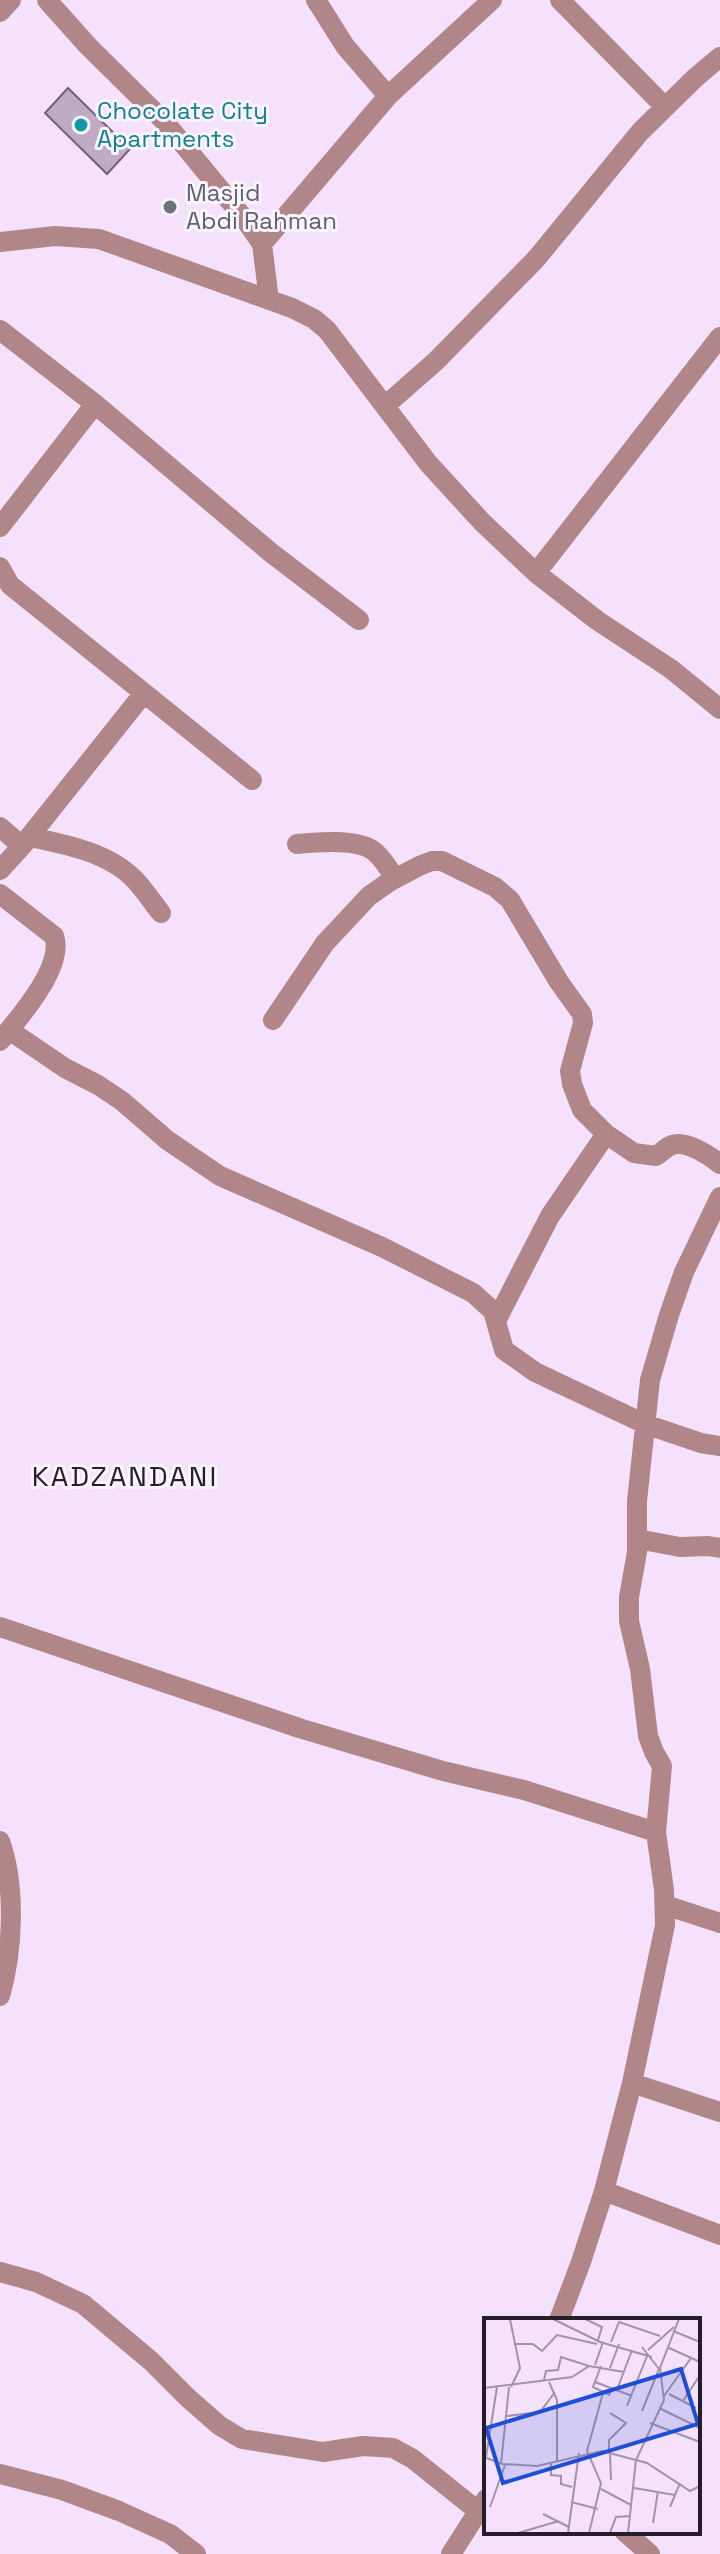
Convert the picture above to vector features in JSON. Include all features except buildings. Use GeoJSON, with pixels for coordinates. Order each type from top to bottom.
{"type":"FeatureCollection","features":[{"type":"Feature","properties":{"kind":"street"},"geometry":{"type":"LineString","coordinates":[[0,12],[11,0]]}},
{"type":"Feature","properties":{"kind":"street"},"geometry":{"type":"LineString","coordinates":[[47,0],[88,46],[164,121],[219,186],[262,244],[269,300]]}},
{"type":"Feature","properties":{"kind":"street"},"geometry":{"type":"LineString","coordinates":[[316,0],[345,46],[388,96]]}},
{"type":"Feature","properties":{"kind":"street"},"geometry":{"type":"LineString","coordinates":[[262,244],[388,96],[492,0]]}},
{"type":"Feature","properties":{"kind":"street"},"geometry":{"type":"LineString","coordinates":[[560,0],[664,106]]}},
{"type":"Feature","properties":{"kind":"street"},"geometry":{"type":"LineString","coordinates":[[386,405],[436,361],[536,259],[640,132],[664,106],[720,57]]}},
{"type":"Feature","properties":{"kind":"street"},"geometry":{"type":"LineString","coordinates":[[0,242],[55,236],[99,239],[292,308],[314,319],[327,330],[428,463],[482,522],[536,573],[598,621],[671,669],[720,709]]}},
{"type":"Feature","properties":{"kind":"street"},"geometry":{"type":"LineString","coordinates":[[0,330],[95,404],[270,552],[359,620]]}},
{"type":"Feature","properties":{"kind":"street"},"geometry":{"type":"LineString","coordinates":[[536,573],[720,337]]}},
{"type":"Feature","properties":{"kind":"street"},"geometry":{"type":"LineString","coordinates":[[0,527],[95,404]]}},
{"type":"Feature","properties":{"kind":"street"},"geometry":{"type":"LineString","coordinates":[[0,567],[10,585],[252,780]]}},
{"type":"Feature","properties":{"kind":"street"},"geometry":{"type":"LineString","coordinates":[[0,870],[144,693]]}},
{"type":"Feature","properties":{"kind":"street"},"geometry":{"type":"LineString","coordinates":[[0,827],[26,841],[82,850],[114,864],[133,878],[161,913]]}},
{"type":"Feature","properties":{"kind":"street"},"geometry":{"type":"LineString","coordinates":[[297,844],[330,840],[370,848],[395,878]]}},
{"type":"Feature","properties":{"kind":"street"},"geometry":{"type":"LineString","coordinates":[[273,1020],[325,943],[369,896],[395,878],[432,861],[442,861],[495,887],[510,900],[582,1014],[583,1023],[576,1042],[571,1078],[582,1110],[606,1134],[634,1153],[656,1156],[673,1144],[683,1145],[720,1164]]}},
{"type":"Feature","properties":{"kind":"street"},"geometry":{"type":"LineString","coordinates":[[0,894],[54,936],[57,945],[56,955],[40,986],[5,1036],[98,1085],[122,1101],[167,1140],[220,1176],[382,1247],[473,1293],[493,1311],[504,1350],[535,1372],[645,1424],[701,1443],[720,1446]]}},
{"type":"Feature","properties":{"kind":"street"},"geometry":{"type":"LineString","coordinates":[[496,1321],[550,1216],[606,1134]]}},
{"type":"Feature","properties":{"kind":"street"},"geometry":{"type":"LineString","coordinates":[[560,2318],[604,2191],[632,2083],[665,1925],[656,1832],[662,1766],[648,1736],[640,1669],[629,1615],[637,1539],[637,1501],[650,1380],[669,1315],[695,1247],[720,1197]]}},
{"type":"Feature","properties":{"kind":"street"},"geometry":{"type":"LineString","coordinates":[[637,1539],[680,1547],[720,1548]]}},
{"type":"Feature","properties":{"kind":"street"},"geometry":{"type":"LineString","coordinates":[[0,1627],[299,1728],[443,1771],[524,1790],[656,1832]]}},
{"type":"Feature","properties":{"kind":"street"},"geometry":{"type":"LineString","coordinates":[[0,1841],[8,1883],[11,1930],[6,1976],[0,1996]]}},
{"type":"Feature","properties":{"kind":"street"},"geometry":{"type":"LineString","coordinates":[[665,1905],[720,1923]]}},
{"type":"Feature","properties":{"kind":"street"},"geometry":{"type":"LineString","coordinates":[[632,2083],[720,2112]]}},
{"type":"Feature","properties":{"kind":"street"},"geometry":{"type":"LineString","coordinates":[[604,2191],[720,2235]]}},
{"type":"Feature","properties":{"kind":"street"},"geometry":{"type":"LineString","coordinates":[[0,2272],[36,2282],[83,2304],[151,2361],[220,2426],[242,2439],[323,2452],[363,2446],[393,2448],[413,2459],[482,2505],[451,2554]]}},
{"type":"Feature","properties":{"kind":"street"},"geometry":{"type":"LineString","coordinates":[[0,2474],[62,2490],[119,2511],[170,2534],[196,2554]]}},
{"type":"Feature","properties":{"kind":"street"},"geometry":{"type":"LineString","coordinates":[[627,2534],[650,2554]]}},
{"type":"Feature","properties":{"kind":"place","name":"Chocolate City Apartments"},"geometry":{"type":"Point","coordinates":[81,125]}},
{"type":"Feature","properties":{"kind":"place","name":"Masjid Abdi Rahman"},"geometry":{"type":"Point","coordinates":[170,207]}},
{"type":"Feature","properties":{"kind":"district","name":"KADZANDANI"},"geometry":{"type":"Point","coordinates":[125,1476]}}]}
